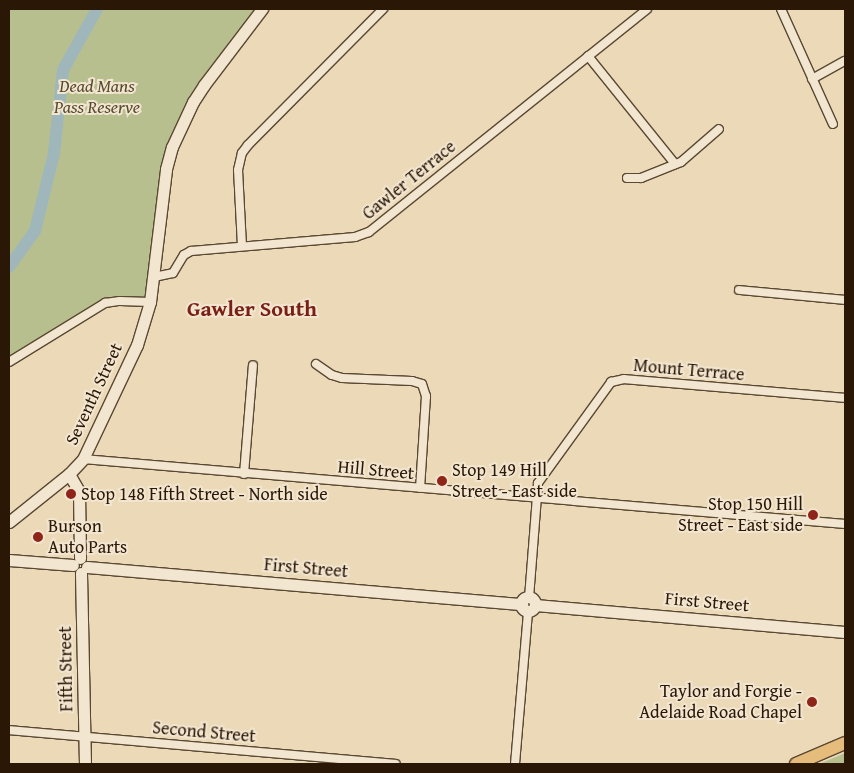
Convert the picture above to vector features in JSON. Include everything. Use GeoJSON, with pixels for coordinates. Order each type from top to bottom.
{"type":"FeatureCollection","features":[{"type":"Feature","properties":{"kind":"main road"},"geometry":{"type":"LineString","coordinates":[[796,764],[845,743]]}},
{"type":"Feature","properties":{"kind":"street","name":"Seventh Street"},"geometry":{"type":"LineString","coordinates":[[9,522],[69,474],[83,459],[99,420],[137,345],[150,302],[166,170],[172,147],[193,102],[204,85],[262,9]]}},
{"type":"Feature","properties":{"kind":"street"},"geometry":{"type":"LineString","coordinates":[[242,246],[238,170],[242,153],[257,135],[383,9]]}},
{"type":"Feature","properties":{"kind":"street","name":"Gawler Terrace"},"geometry":{"type":"LineString","coordinates":[[154,278],[174,274],[184,255],[191,251],[355,237],[368,232],[648,9]]}},
{"type":"Feature","properties":{"kind":"street"},"geometry":{"type":"LineString","coordinates":[[781,9],[833,124]]}},
{"type":"Feature","properties":{"kind":"street"},"geometry":{"type":"LineString","coordinates":[[588,56],[675,164]]}},
{"type":"Feature","properties":{"kind":"street"},"geometry":{"type":"LineString","coordinates":[[812,79],[845,61]]}},
{"type":"Feature","properties":{"kind":"street"},"geometry":{"type":"LineString","coordinates":[[627,178],[641,178],[675,164],[694,152],[720,129]]}},
{"type":"Feature","properties":{"kind":"street"},"geometry":{"type":"LineString","coordinates":[[740,290],[845,300]]}},
{"type":"Feature","properties":{"kind":"street"},"geometry":{"type":"LineString","coordinates":[[9,362],[106,303],[120,300],[150,302]]}},
{"type":"Feature","properties":{"kind":"street"},"geometry":{"type":"LineString","coordinates":[[316,364],[332,375],[342,378],[412,381],[422,384],[426,396],[420,488]]}},
{"type":"Feature","properties":{"kind":"street"},"geometry":{"type":"LineString","coordinates":[[244,474],[253,365]]}},
{"type":"Feature","properties":{"kind":"street","name":"Mount Terrace"},"geometry":{"type":"LineString","coordinates":[[536,499],[538,483],[601,394],[615,380],[845,398]]}},
{"type":"Feature","properties":{"kind":"street","name":"Hill Street"},"geometry":{"type":"LineString","coordinates":[[83,459],[845,524]]}},
{"type":"Feature","properties":{"kind":"street","name":"Fifth Street"},"geometry":{"type":"LineString","coordinates":[[69,474],[79,491],[85,764]]}},
{"type":"Feature","properties":{"kind":"street"},"geometry":{"type":"LineString","coordinates":[[515,764],[536,499]]}},
{"type":"Feature","properties":{"kind":"street","name":"First Street"},"geometry":{"type":"LineString","coordinates":[[9,560],[845,632]]}},
{"type":"Feature","properties":{"kind":"street","name":"Second Street"},"geometry":{"type":"LineString","coordinates":[[9,730],[396,764]]}},
{"type":"Feature","properties":{"kind":"green space","name":"Dead Mans Pass Reserve"},"geometry":{"type":"Polygon","coordinates":[[[9,9],[262,9],[204,85],[172,147],[150,302],[112,301],[9,362],[9,9]]]}},
{"type":"Feature","properties":{"kind":"green space"},"geometry":{"type":"Polygon","coordinates":[[[845,753],[845,764],[819,764],[845,753]]]}},
{"type":"Feature","properties":{"kind":"waterway"},"geometry":{"type":"LineString","coordinates":[[9,267],[35,231],[54,153],[63,70],[97,9]]}},
{"type":"Feature","properties":{"kind":"place","name":"Stop 149 Hill Street - East side"},"geometry":{"type":"Point","coordinates":[442,481]}},
{"type":"Feature","properties":{"kind":"place","name":"Stop 148 Fifth Street - North side"},"geometry":{"type":"Point","coordinates":[71,494]}},
{"type":"Feature","properties":{"kind":"place","name":"Stop 150 Hill Street - East side"},"geometry":{"type":"Point","coordinates":[813,515]}},
{"type":"Feature","properties":{"kind":"place","name":"Burson Auto Parts"},"geometry":{"type":"Point","coordinates":[38,537]}},
{"type":"Feature","properties":{"kind":"place","name":"Taylor and Forgie - Adelaide Road Chapel"},"geometry":{"type":"Point","coordinates":[812,702]}},
{"type":"Feature","properties":{"kind":"district","name":"Gawler South"},"geometry":{"type":"Point","coordinates":[252,309]}}]}
